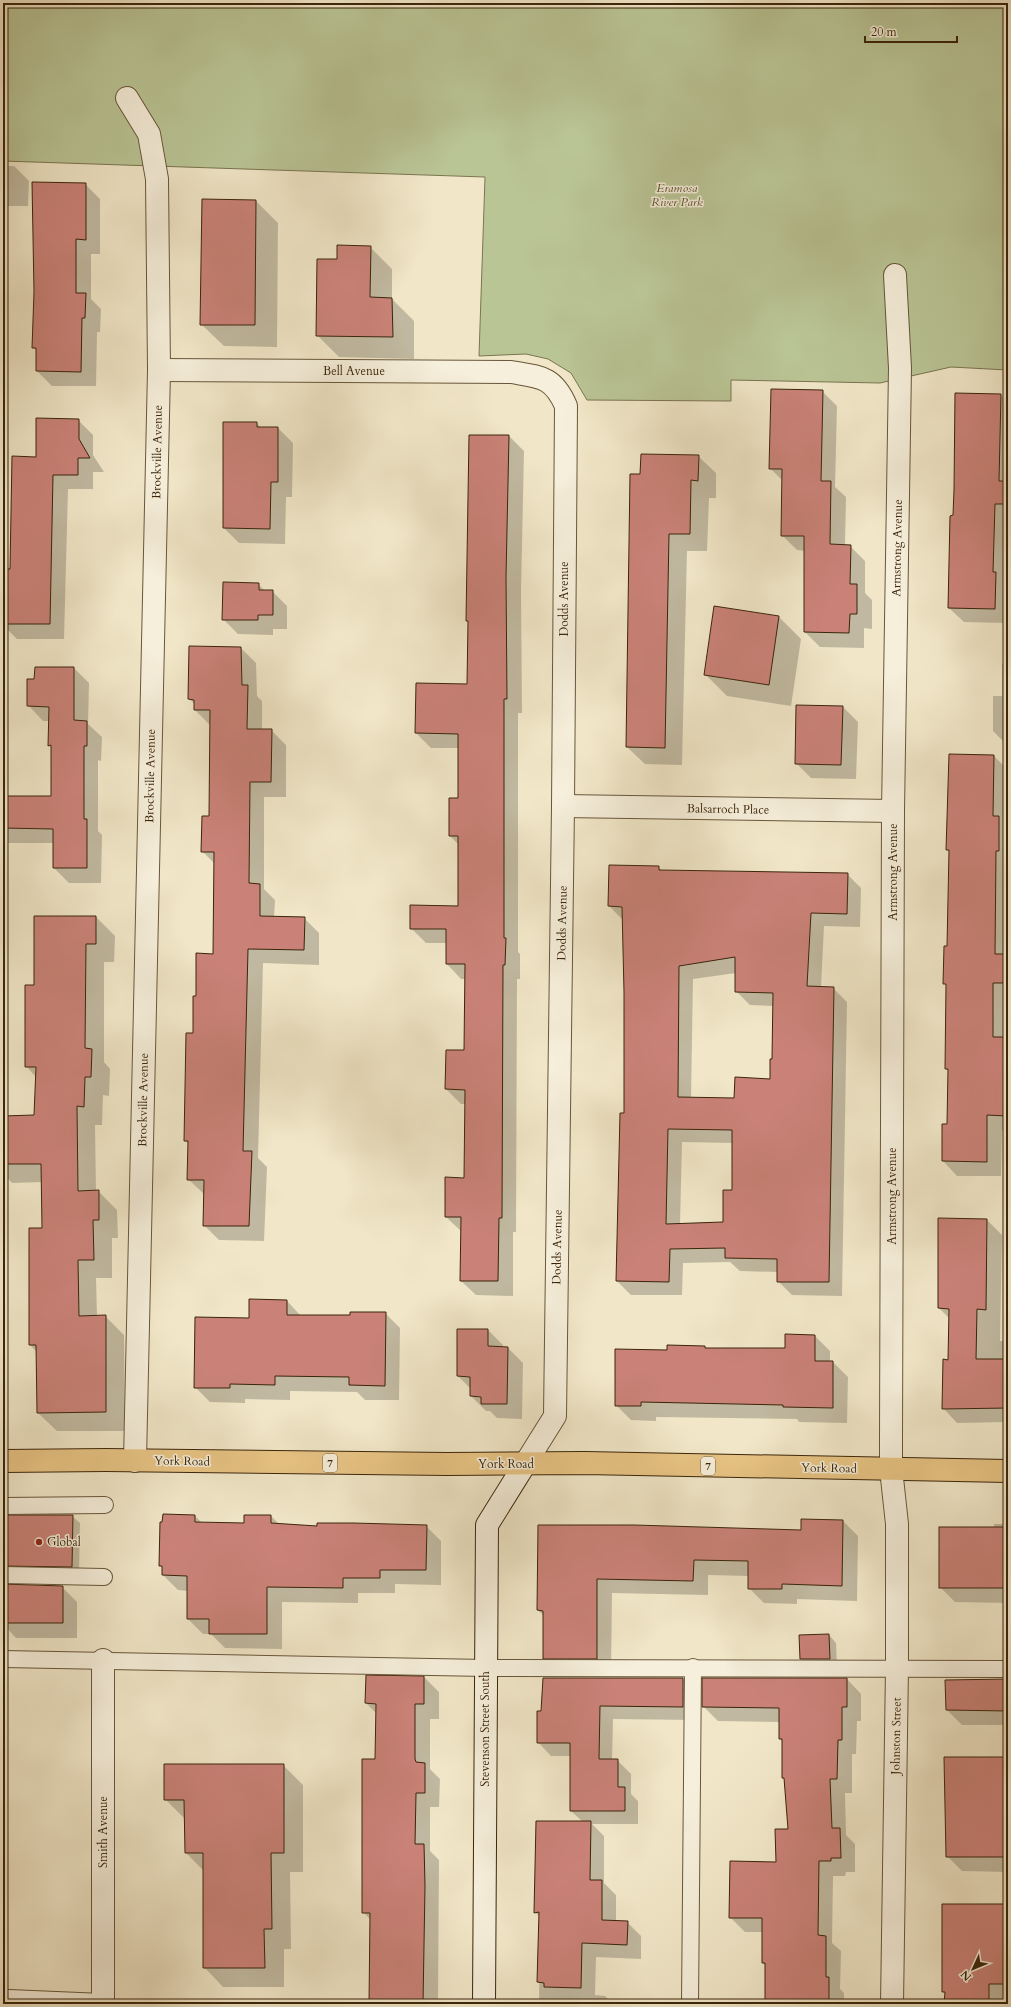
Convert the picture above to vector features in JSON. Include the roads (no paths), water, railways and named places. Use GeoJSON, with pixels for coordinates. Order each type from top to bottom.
{"type":"FeatureCollection","features":[{"type":"Feature","properties":{"kind":"main road","name":"York Road"},"geometry":{"type":"LineString","coordinates":[[3,1461],[525,1464],[593,1463],[1008,1471]]}},
{"type":"Feature","properties":{"kind":"street","name":"Brockville Avenue"},"geometry":{"type":"LineString","coordinates":[[127,98],[149,134],[157,179],[159,370],[136,1461]]}},
{"type":"Feature","properties":{"kind":"street","name":"Armstrong Avenue"},"geometry":{"type":"LineString","coordinates":[[891,1469],[893,811],[900,368],[896,275]]}},
{"type":"Feature","properties":{"kind":"street","name":"Bell Avenue"},"geometry":{"type":"LineString","coordinates":[[159,370],[511,372],[548,380]]}},
{"type":"Feature","properties":{"kind":"street","name":"Dodds Avenue"},"geometry":{"type":"LineString","coordinates":[[525,1464],[555,1416],[563,806],[566,406],[560,392],[548,380]]}},
{"type":"Feature","properties":{"kind":"street","name":"Balsarroch Place"},"geometry":{"type":"LineString","coordinates":[[563,806],[893,811]]}},
{"type":"Feature","properties":{"kind":"street","name":"Stevenson Street South"},"geometry":{"type":"LineString","coordinates":[[484,2004],[488,1525],[525,1464]]}},
{"type":"Feature","properties":{"kind":"street","name":"Johnston Street"},"geometry":{"type":"LineString","coordinates":[[891,1469],[897,1524],[897,1668],[892,2004]]}},
{"type":"Feature","properties":{"kind":"street","name":"Smith Avenue"},"geometry":{"type":"LineString","coordinates":[[103,1660],[103,2003]]}},
{"type":"Feature","properties":{"kind":"lane"},"geometry":{"type":"LineString","coordinates":[[3,1506],[105,1505]]}},
{"type":"Feature","properties":{"kind":"lane"},"geometry":{"type":"LineString","coordinates":[[3,1575],[104,1577]]}},
{"type":"Feature","properties":{"kind":"lane"},"geometry":{"type":"LineString","coordinates":[[3,1659],[486,1668],[1008,1669]]}},
{"type":"Feature","properties":{"kind":"lane"},"geometry":{"type":"LineString","coordinates":[[690,2004],[693,1668]]}},
{"type":"Feature","properties":{"kind":"lane"},"geometry":{"type":"LineString","coordinates":[[9,1998],[103,2003]]}},
{"type":"Feature","properties":{"kind":"place","name":"Global"},"geometry":{"type":"Point","coordinates":[39,1542]}},
{"type":"Feature","properties":{"kind":"park label","name":"Eramosa River Park"},"geometry":{"type":"Point","coordinates":[677,195]}}]}
